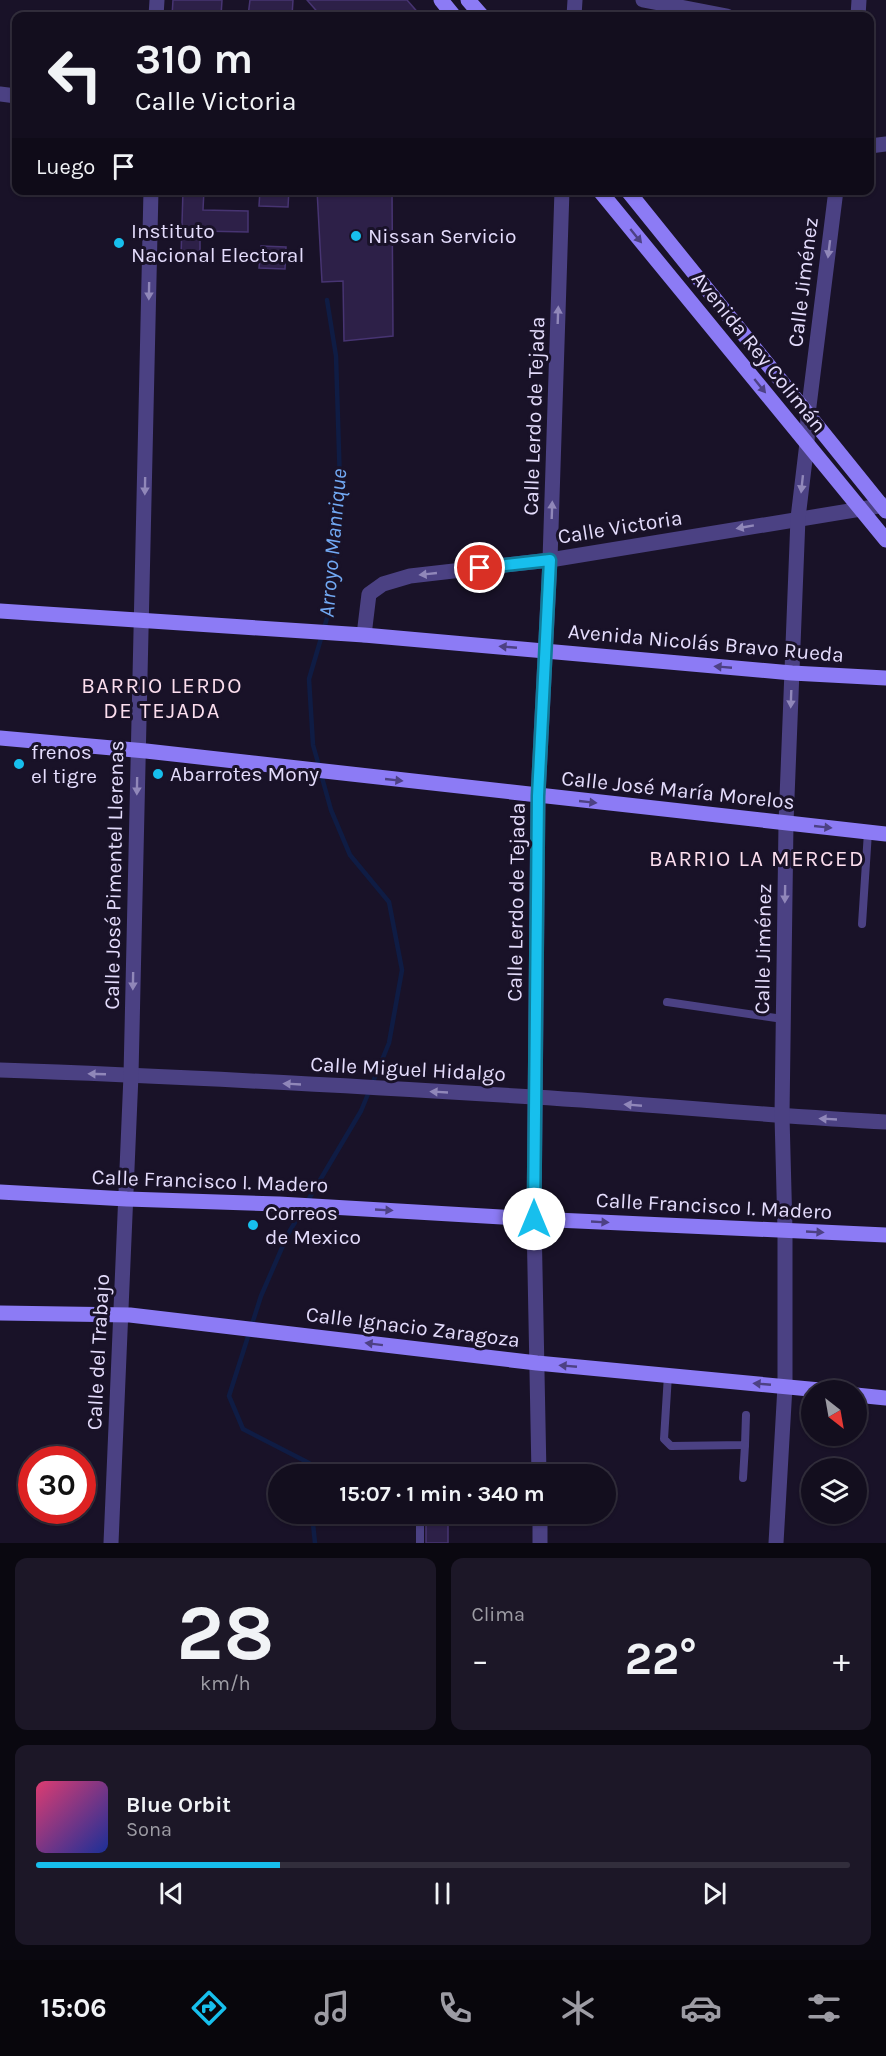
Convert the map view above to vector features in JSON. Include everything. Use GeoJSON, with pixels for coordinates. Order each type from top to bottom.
{"type":"FeatureCollection","features":[{"type":"Feature","properties":{"kind":"street"},"geometry":{"type":"LineString","coordinates":[[441,0],[451,12]]}},
{"type":"Feature","properties":{"kind":"street"},"geometry":{"type":"LineString","coordinates":[[468,0],[478,12]]}},
{"type":"Feature","properties":{"kind":"street"},"geometry":{"type":"LineString","coordinates":[[643,0],[706,12]]}},
{"type":"Feature","properties":{"kind":"street","name":"Calle José Pimentel Llerenas"},"geometry":{"type":"LineString","coordinates":[[127,1200],[151,195]]}},
{"type":"Feature","properties":{"kind":"street","name":"Calle Lerdo de Tejada"},"geometry":{"type":"LineString","coordinates":[[539,1464],[534,1219],[538,796],[550,560],[562,195]]}},
{"type":"Feature","properties":{"kind":"street","name":"Avenida Rey Colimán"},"geometry":{"type":"LineString","coordinates":[[603,195],[886,540]]}},
{"type":"Feature","properties":{"kind":"street","name":"Avenida Rey Colimán"},"geometry":{"type":"LineString","coordinates":[[631,195],[885,507]]}},
{"type":"Feature","properties":{"kind":"street","name":"Calle Jiménez"},"geometry":{"type":"LineString","coordinates":[[776,1543],[785,1386],[783,1019],[786,823],[798,518],[808,414],[836,195]]}},
{"type":"Feature","properties":{"kind":"street","name":"Calle Victoria"},"geometry":{"type":"LineString","coordinates":[[364,635],[369,594],[383,584],[410,576],[550,560],[798,518],[885,507]]}},
{"type":"Feature","properties":{"kind":"street"},"geometry":{"type":"LineString","coordinates":[[0,611],[142,620]]}},
{"type":"Feature","properties":{"kind":"street","name":"Avenida Nicolás Bravo Rueda"},"geometry":{"type":"LineString","coordinates":[[142,620],[364,635],[792,673],[886,678]]}},
{"type":"Feature","properties":{"kind":"street","name":"Calle José María Morelos"},"geometry":{"type":"LineString","coordinates":[[0,738],[137,750],[299,770],[886,834]]}},
{"type":"Feature","properties":{"kind":"street","name":"Calle Miguel Hidalgo"},"geometry":{"type":"LineString","coordinates":[[0,1070],[535,1097],[886,1122]]}},
{"type":"Feature","properties":{"kind":"street","name":"Calle Francisco I. Madero"},"geometry":{"type":"LineString","coordinates":[[0,1192],[127,1200],[279,1204],[534,1219],[886,1235]]}},
{"type":"Feature","properties":{"kind":"street","name":"Calle del Trabajo"},"geometry":{"type":"LineString","coordinates":[[111,1543],[127,1200]]}},
{"type":"Feature","properties":{"kind":"street","name":"Calle Ignacio Zaragoza"},"geometry":{"type":"LineString","coordinates":[[0,1313],[120,1314],[537,1363],[801,1388]]}},
{"type":"Feature","properties":{"kind":"street"},"geometry":{"type":"LineString","coordinates":[[867,1396],[886,1398]]}},
{"type":"Feature","properties":{"kind":"street"},"geometry":{"type":"LineString","coordinates":[[540,1524],[540,1543]]}},
{"type":"Feature","properties":{"kind":"lane"},"geometry":{"type":"LineString","coordinates":[[862,924],[868,832]]}},
{"type":"Feature","properties":{"kind":"lane"},"geometry":{"type":"LineString","coordinates":[[667,1002],[783,1019]]}},
{"type":"Feature","properties":{"kind":"lane"},"geometry":{"type":"LineString","coordinates":[[668,1375],[663,1439],[671,1446],[744,1445]]}},
{"type":"Feature","properties":{"kind":"lane"},"geometry":{"type":"LineString","coordinates":[[743,1478],[746,1415]]}},
{"type":"Feature","properties":{"kind":"lane"},"geometry":{"type":"LineString","coordinates":[[420,1524],[420,1543]]}},
{"type":"Feature","properties":{"kind":"building"},"geometry":{"type":"Polygon","coordinates":[[[173,0],[222,0],[221,12],[172,12],[173,0]]]}},
{"type":"Feature","properties":{"kind":"building"},"geometry":{"type":"Polygon","coordinates":[[[250,0],[293,0],[292,12],[248,12],[250,0]]]}},
{"type":"Feature","properties":{"kind":"building"},"geometry":{"type":"Polygon","coordinates":[[[307,0],[407,0],[418,12],[318,12],[307,0]]]}},
{"type":"Feature","properties":{"kind":"building"},"geometry":{"type":"Polygon","coordinates":[[[183,195],[204,195],[203,210],[248,211],[248,232],[200,231],[200,258],[181,257],[183,195]]]}},
{"type":"Feature","properties":{"kind":"building"},"geometry":{"type":"Polygon","coordinates":[[[260,195],[289,195],[288,207],[259,206],[260,195]]]}},
{"type":"Feature","properties":{"kind":"building","name":"Nissan Servicio"},"geometry":{"type":"Polygon","coordinates":[[[317,195],[392,195],[393,336],[344,341],[343,281],[322,282],[317,195]]]}},
{"type":"Feature","properties":{"kind":"building"},"geometry":{"type":"Polygon","coordinates":[[[261,246],[286,247],[285,269],[259,268],[261,246]]]}},
{"type":"Feature","properties":{"kind":"building"},"geometry":{"type":"Polygon","coordinates":[[[426,1524],[448,1524],[448,1543],[426,1543],[426,1524]]]}},
{"type":"Feature","properties":{"kind":"waterway","name":"Arroyo Manrique"},"geometry":{"type":"LineString","coordinates":[[319,766],[313,745],[309,679],[330,608],[340,484],[336,356],[327,300]]}},
{"type":"Feature","properties":{"kind":"waterway","name":"Arroyo Manrique"},"geometry":{"type":"LineString","coordinates":[[309,1464],[243,1429],[229,1396],[261,1296],[288,1234],[361,1111],[389,1043],[402,970],[389,902],[350,855],[331,810],[321,774]]}},
{"type":"Feature","properties":{"kind":"waterway","name":"Arroyo Manrique"},"geometry":{"type":"LineString","coordinates":[[313,1524],[315,1543]]}},
{"type":"Feature","properties":{"kind":"place","name":"Nissan Servicio"},"geometry":{"type":"Point","coordinates":[356,236]}},
{"type":"Feature","properties":{"kind":"place","name":"Instituto Nacional Electoral"},"geometry":{"type":"Point","coordinates":[119,243]}},
{"type":"Feature","properties":{"kind":"place","name":"frenos el tigre"},"geometry":{"type":"Point","coordinates":[19,764]}},
{"type":"Feature","properties":{"kind":"place","name":"Abarrotes Mony"},"geometry":{"type":"Point","coordinates":[158,774]}},
{"type":"Feature","properties":{"kind":"place","name":"Correos de Mexico"},"geometry":{"type":"Point","coordinates":[253,1225]}},
{"type":"Feature","properties":{"kind":"district","name":"BARRIO LERDO DE TEJADA"},"geometry":{"type":"Point","coordinates":[162,698]}},
{"type":"Feature","properties":{"kind":"district","name":"BARRIO LA MERCED"},"geometry":{"type":"Point","coordinates":[757,858]}},
{"type":"Feature","properties":{"kind":"route"},"geometry":{"type":"LineString","coordinates":[[480,568],[550,560],[538,796],[534,1219]]}}]}
